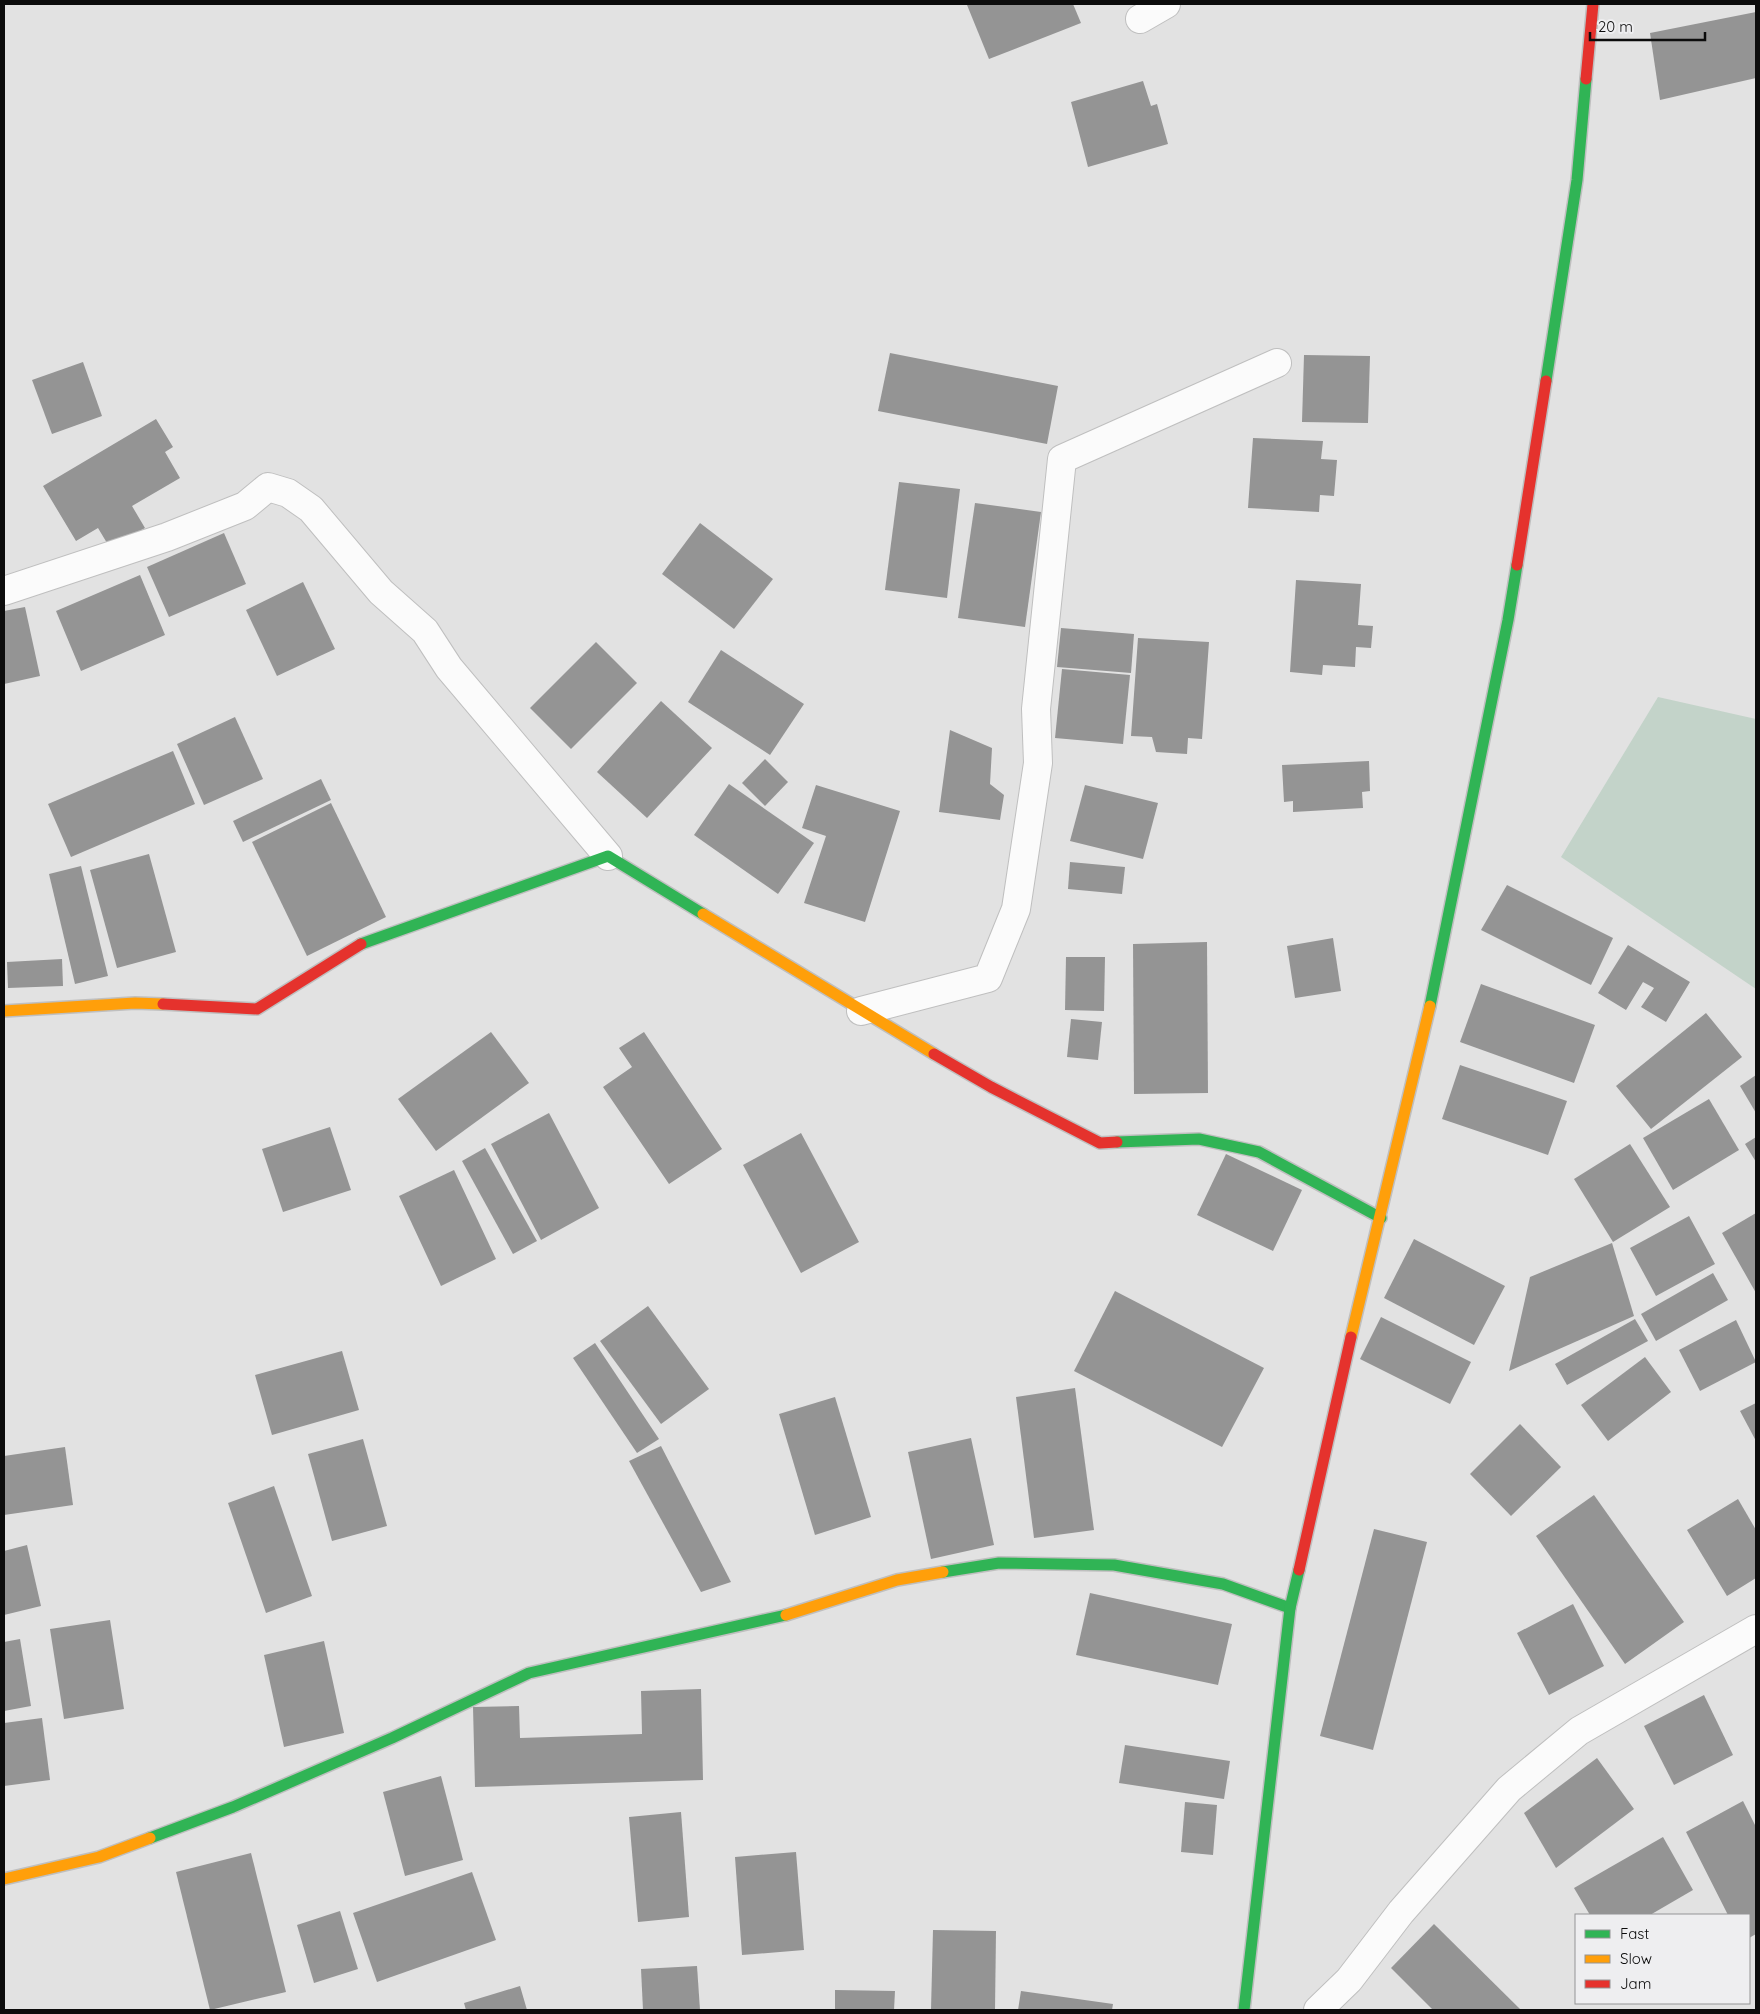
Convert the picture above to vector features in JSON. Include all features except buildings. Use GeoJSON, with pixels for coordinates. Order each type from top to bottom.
{"type":"FeatureCollection","features":[{"type":"Feature","properties":{"kind":"street"},"geometry":{"type":"LineString","coordinates":[[1140,19],[1166,4]]}},
{"type":"Feature","properties":{"kind":"street"},"geometry":{"type":"LineString","coordinates":[[1244,2010],[1290,1608],[1451,909],[1515,580],[1577,180],[1593,4]]}},
{"type":"Feature","properties":{"kind":"street"},"geometry":{"type":"LineString","coordinates":[[860,1011],[988,978],[1016,909],[1038,763],[1036,709],[1062,459],[1276,363]]}},
{"type":"Feature","properties":{"kind":"street"},"geometry":{"type":"LineString","coordinates":[[4,591],[176,533],[245,506],[268,487],[288,493],[311,510],[381,592],[425,631],[449,668],[608,856],[860,1011],[991,1087],[1100,1143],[1200,1139],[1259,1152],[1381,1218]]}},
{"type":"Feature","properties":{"kind":"street"},"geometry":{"type":"LineString","coordinates":[[4,1011],[135,1003],[257,1009],[354,946],[608,856]]}},
{"type":"Feature","properties":{"kind":"street"},"geometry":{"type":"LineString","coordinates":[[4,1879],[98,1857],[233,1807],[392,1738],[529,1673],[795,1613],[897,1580],[999,1563],[1114,1565],[1223,1584],[1290,1608]]}},
{"type":"Feature","properties":{"kind":"street"},"geometry":{"type":"LineString","coordinates":[[1318,2010],[1350,1980],[1401,1912],[1509,1789],[1579,1731],[1756,1629]]}},
{"type":"Feature","properties":{"kind":"shaded area"},"geometry":{"type":"Polygon","coordinates":[[[1658,697],[1756,719],[1756,989],[1561,857],[1658,697]]]}},
{"type":"Feature","properties":{"kind":"traffic: fast"},"geometry":{"type":"LineString","coordinates":[[1546,381],[1577,180],[1586,79]]}},
{"type":"Feature","properties":{"kind":"traffic: fast"},"geometry":{"type":"LineString","coordinates":[[1430,1006],[1508,620],[1517,565]]}},
{"type":"Feature","properties":{"kind":"traffic: fast"},"geometry":{"type":"LineString","coordinates":[[361,944],[608,856],[703,914]]}},
{"type":"Feature","properties":{"kind":"traffic: fast"},"geometry":{"type":"LineString","coordinates":[[1117,1142],[1199,1139],[1259,1152],[1381,1218]]}},
{"type":"Feature","properties":{"kind":"traffic: fast"},"geometry":{"type":"LineString","coordinates":[[943,1572],[999,1563],[1114,1565],[1223,1584],[1290,1608]]}},
{"type":"Feature","properties":{"kind":"traffic: fast"},"geometry":{"type":"LineString","coordinates":[[1244,2010],[1290,1608],[1299,1570]]}},
{"type":"Feature","properties":{"kind":"traffic: fast"},"geometry":{"type":"LineString","coordinates":[[150,1838],[233,1807],[392,1738],[529,1673],[786,1615]]}},
{"type":"Feature","properties":{"kind":"traffic: slow"},"geometry":{"type":"LineString","coordinates":[[703,914],[934,1054]]}},
{"type":"Feature","properties":{"kind":"traffic: slow"},"geometry":{"type":"LineString","coordinates":[[4,1011],[135,1003],[163,1004]]}},
{"type":"Feature","properties":{"kind":"traffic: slow"},"geometry":{"type":"LineString","coordinates":[[1351,1337],[1430,1006]]}},
{"type":"Feature","properties":{"kind":"traffic: slow"},"geometry":{"type":"LineString","coordinates":[[786,1615],[897,1580],[943,1572]]}},
{"type":"Feature","properties":{"kind":"traffic: slow"},"geometry":{"type":"LineString","coordinates":[[4,1879],[99,1857],[150,1838]]}},
{"type":"Feature","properties":{"kind":"traffic: jam"},"geometry":{"type":"LineString","coordinates":[[1586,79],[1593,4]]}},
{"type":"Feature","properties":{"kind":"traffic: jam"},"geometry":{"type":"LineString","coordinates":[[1517,565],[1546,381]]}},
{"type":"Feature","properties":{"kind":"traffic: jam"},"geometry":{"type":"LineString","coordinates":[[163,1004],[257,1009],[361,944]]}},
{"type":"Feature","properties":{"kind":"traffic: jam"},"geometry":{"type":"LineString","coordinates":[[934,1054],[991,1087],[1100,1143],[1117,1142]]}},
{"type":"Feature","properties":{"kind":"traffic: jam"},"geometry":{"type":"LineString","coordinates":[[1299,1570],[1351,1337]]}}]}
